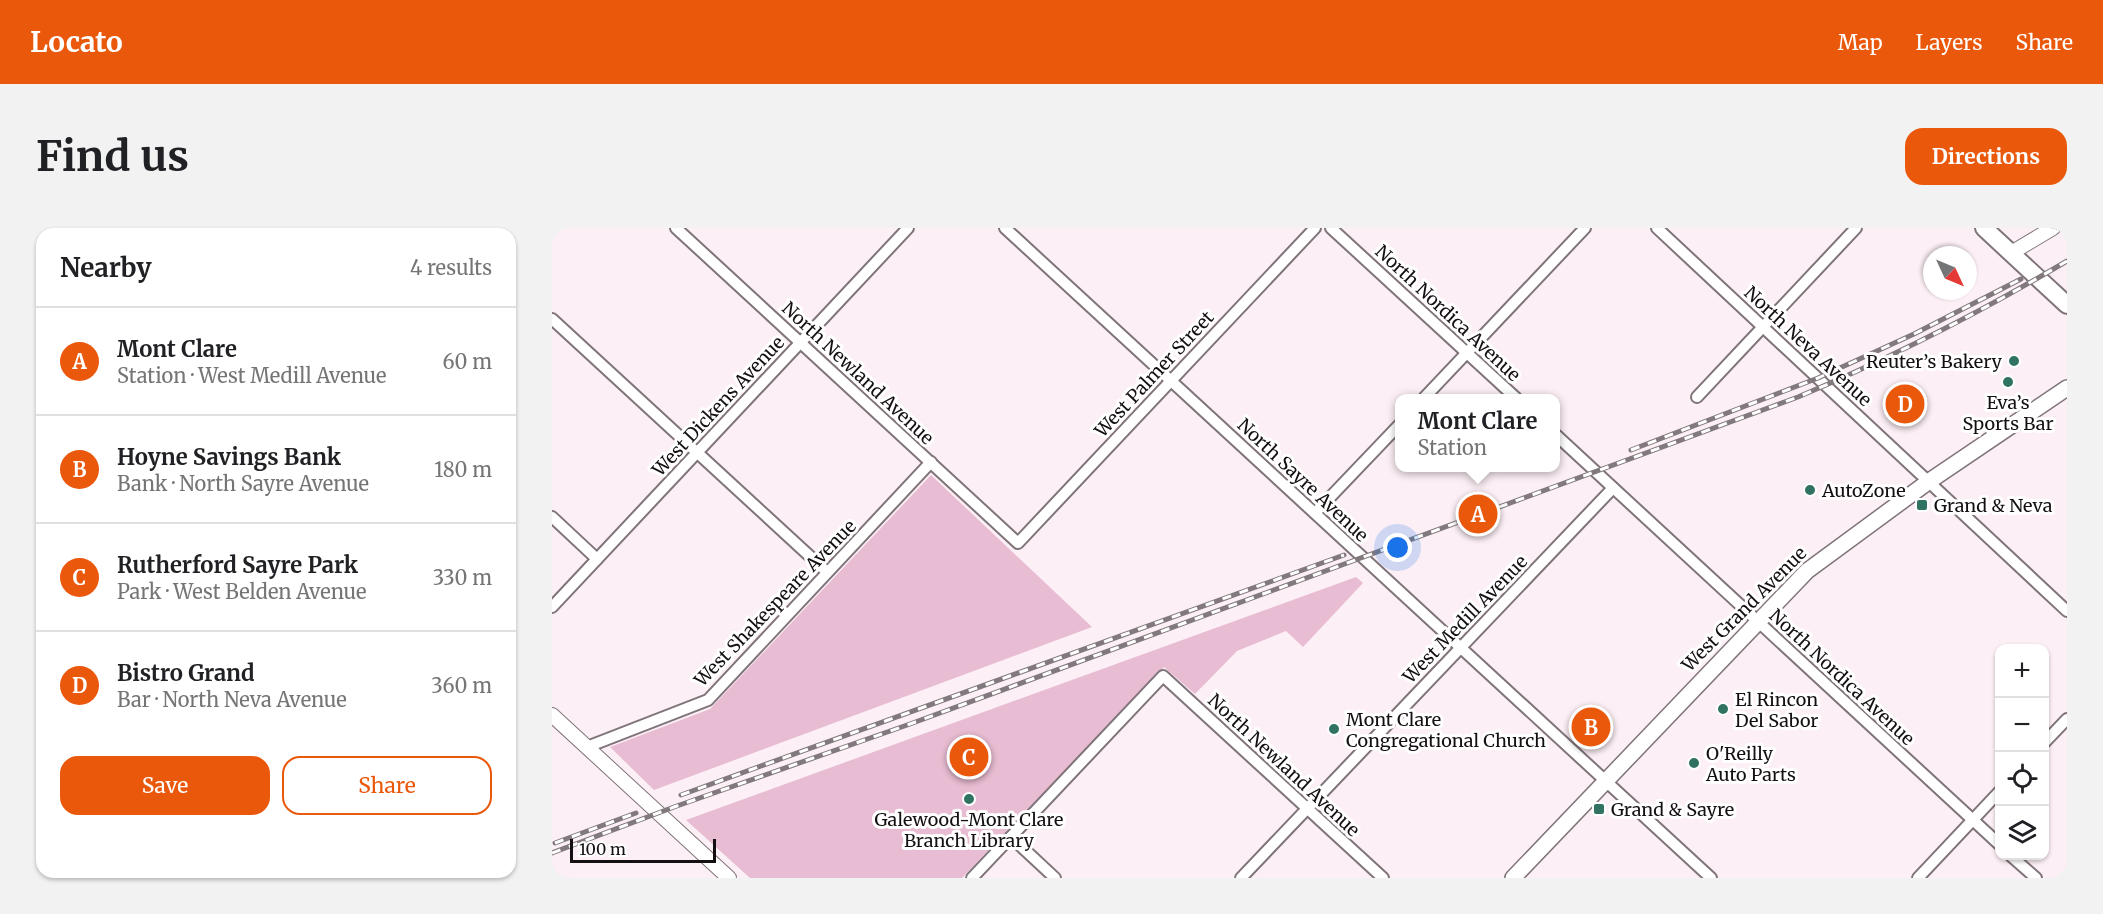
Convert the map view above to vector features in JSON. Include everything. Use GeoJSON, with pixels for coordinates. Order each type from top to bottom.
{"type":"FeatureCollection","features":[{"type":"Feature","properties":{"kind":"main road"},"geometry":{"type":"LineString","coordinates":[[1984,228],[2067,305]]}},
{"type":"Feature","properties":{"kind":"main road","name":"West Grand Avenue"},"geometry":{"type":"LineString","coordinates":[[1514,878],[1807,571],[1928,482],[2067,388]]}},
{"type":"Feature","properties":{"kind":"street","name":"North Newland Avenue"},"geometry":{"type":"LineString","coordinates":[[676,228],[1018,543]]}},
{"type":"Feature","properties":{"kind":"street","name":"West Dickens Avenue"},"geometry":{"type":"LineString","coordinates":[[552,607],[908,228]]}},
{"type":"Feature","properties":{"kind":"street","name":"North Sayre Avenue"},"geometry":{"type":"LineString","coordinates":[[1005,228],[1711,878]]}},
{"type":"Feature","properties":{"kind":"street","name":"West Palmer Street"},"geometry":{"type":"LineString","coordinates":[[1018,543],[1315,228]]}},
{"type":"Feature","properties":{"kind":"street","name":"North Nordica Avenue"},"geometry":{"type":"LineString","coordinates":[[1331,228],[1511,394]]}},
{"type":"Feature","properties":{"kind":"street"},"geometry":{"type":"LineString","coordinates":[[1429,394],[1585,228]]}},
{"type":"Feature","properties":{"kind":"street","name":"North Neva Avenue"},"geometry":{"type":"LineString","coordinates":[[1657,228],[2067,611]]}},
{"type":"Feature","properties":{"kind":"street"},"geometry":{"type":"LineString","coordinates":[[1697,397],[1856,228]]}},
{"type":"Feature","properties":{"kind":"street"},"geometry":{"type":"LineString","coordinates":[[2011,253],[2053,228]]}},
{"type":"Feature","properties":{"kind":"street"},"geometry":{"type":"LineString","coordinates":[[552,319],[827,572]]}},
{"type":"Feature","properties":{"kind":"street"},"geometry":{"type":"LineString","coordinates":[[1315,513],[1395,429]]}},
{"type":"Feature","properties":{"kind":"street","name":"North Nordica Avenue"},"geometry":{"type":"LineString","coordinates":[[1560,439],[1995,840]]}},
{"type":"Feature","properties":{"kind":"street","name":"West Shakespeare Avenue"},"geometry":{"type":"LineString","coordinates":[[587,747],[708,700],[931,462]]}},
{"type":"Feature","properties":{"kind":"street","name":"West Medill Avenue"},"geometry":{"type":"LineString","coordinates":[[1241,878],[1613,488]]}},
{"type":"Feature","properties":{"kind":"street"},"geometry":{"type":"LineString","coordinates":[[552,517],[597,559]]}},
{"type":"Feature","properties":{"kind":"street","name":"North Newland Avenue"},"geometry":{"type":"LineString","coordinates":[[1011,837],[1163,676],[1383,878]]}},
{"type":"Feature","properties":{"kind":"street"},"geometry":{"type":"LineString","coordinates":[[552,715],[729,878]]}},
{"type":"Feature","properties":{"kind":"street"},"geometry":{"type":"LineString","coordinates":[[2049,738],[2067,719]]}},
{"type":"Feature","properties":{"kind":"street"},"geometry":{"type":"LineString","coordinates":[[1918,878],[1995,796]]}},
{"type":"Feature","properties":{"kind":"street"},"geometry":{"type":"LineString","coordinates":[[972,878],[1011,837],[1055,878]]}},
{"type":"Feature","properties":{"kind":"street"},"geometry":{"type":"LineString","coordinates":[[2016,860],[2036,878]]}},
{"type":"Feature","properties":{"kind":"shaded area"},"geometry":{"type":"Polygon","coordinates":[[[931,475],[1092,627],[654,790],[610,747],[710,709],[931,475]]]}},
{"type":"Feature","properties":{"kind":"shaded area"},"geometry":{"type":"Polygon","coordinates":[[[1356,577],[1363,583],[1303,647],[1286,631],[1237,651],[1195,694],[1164,667],[962,878],[750,878],[686,820],[1356,577]]]}},
{"type":"Feature","properties":{"kind":"railway"},"geometry":{"type":"LineString","coordinates":[[552,853],[674,807],[910,724],[1798,397],[1935,334],[2067,261]]}},
{"type":"Feature","properties":{"kind":"railway"},"geometry":{"type":"LineString","coordinates":[[1631,450],[1818,378],[1914,334],[2021,279]]}},
{"type":"Feature","properties":{"kind":"railway"},"geometry":{"type":"LineString","coordinates":[[681,795],[1344,555]]}},
{"type":"Feature","properties":{"kind":"railway"},"geometry":{"type":"LineString","coordinates":[[555,843],[636,813]]}},
{"type":"Feature","properties":{"kind":"place","name":"Reuter’s Bakery"},"geometry":{"type":"Point","coordinates":[2014,361]}},
{"type":"Feature","properties":{"kind":"place","name":"Eva’s Sports Bar"},"geometry":{"type":"Point","coordinates":[2008,382]}},
{"type":"Feature","properties":{"kind":"place","name":"Bistro Grand"},"geometry":{"type":"Point","coordinates":[1905,404]}},
{"type":"Feature","properties":{"kind":"place","name":"AutoZone"},"geometry":{"type":"Point","coordinates":[1810,490]}},
{"type":"Feature","properties":{"kind":"place","name":"Grand & Neva"},"geometry":{"type":"Point","coordinates":[1922,505]}},
{"type":"Feature","properties":{"kind":"place","name":"Mont Clare"},"geometry":{"type":"Point","coordinates":[1478,514]}},
{"type":"Feature","properties":{"kind":"place","name":"El Rincon Del Sabor"},"geometry":{"type":"Point","coordinates":[1723,709]}},
{"type":"Feature","properties":{"kind":"place","name":"Hoyne Savings Bank"},"geometry":{"type":"Point","coordinates":[1591,727]}},
{"type":"Feature","properties":{"kind":"place","name":"Mont Clare Congregational Church"},"geometry":{"type":"Point","coordinates":[1334,729]}},
{"type":"Feature","properties":{"kind":"place","name":"Rutherford Sayre Park"},"geometry":{"type":"Point","coordinates":[969,757]}},
{"type":"Feature","properties":{"kind":"place","name":"O'Reilly Auto Parts"},"geometry":{"type":"Point","coordinates":[1694,763]}},
{"type":"Feature","properties":{"kind":"place","name":"Galewood-Mont Clare Branch Library"},"geometry":{"type":"Point","coordinates":[969,799]}},
{"type":"Feature","properties":{"kind":"place","name":"Grand & Sayre"},"geometry":{"type":"Point","coordinates":[1599,809]}}]}
